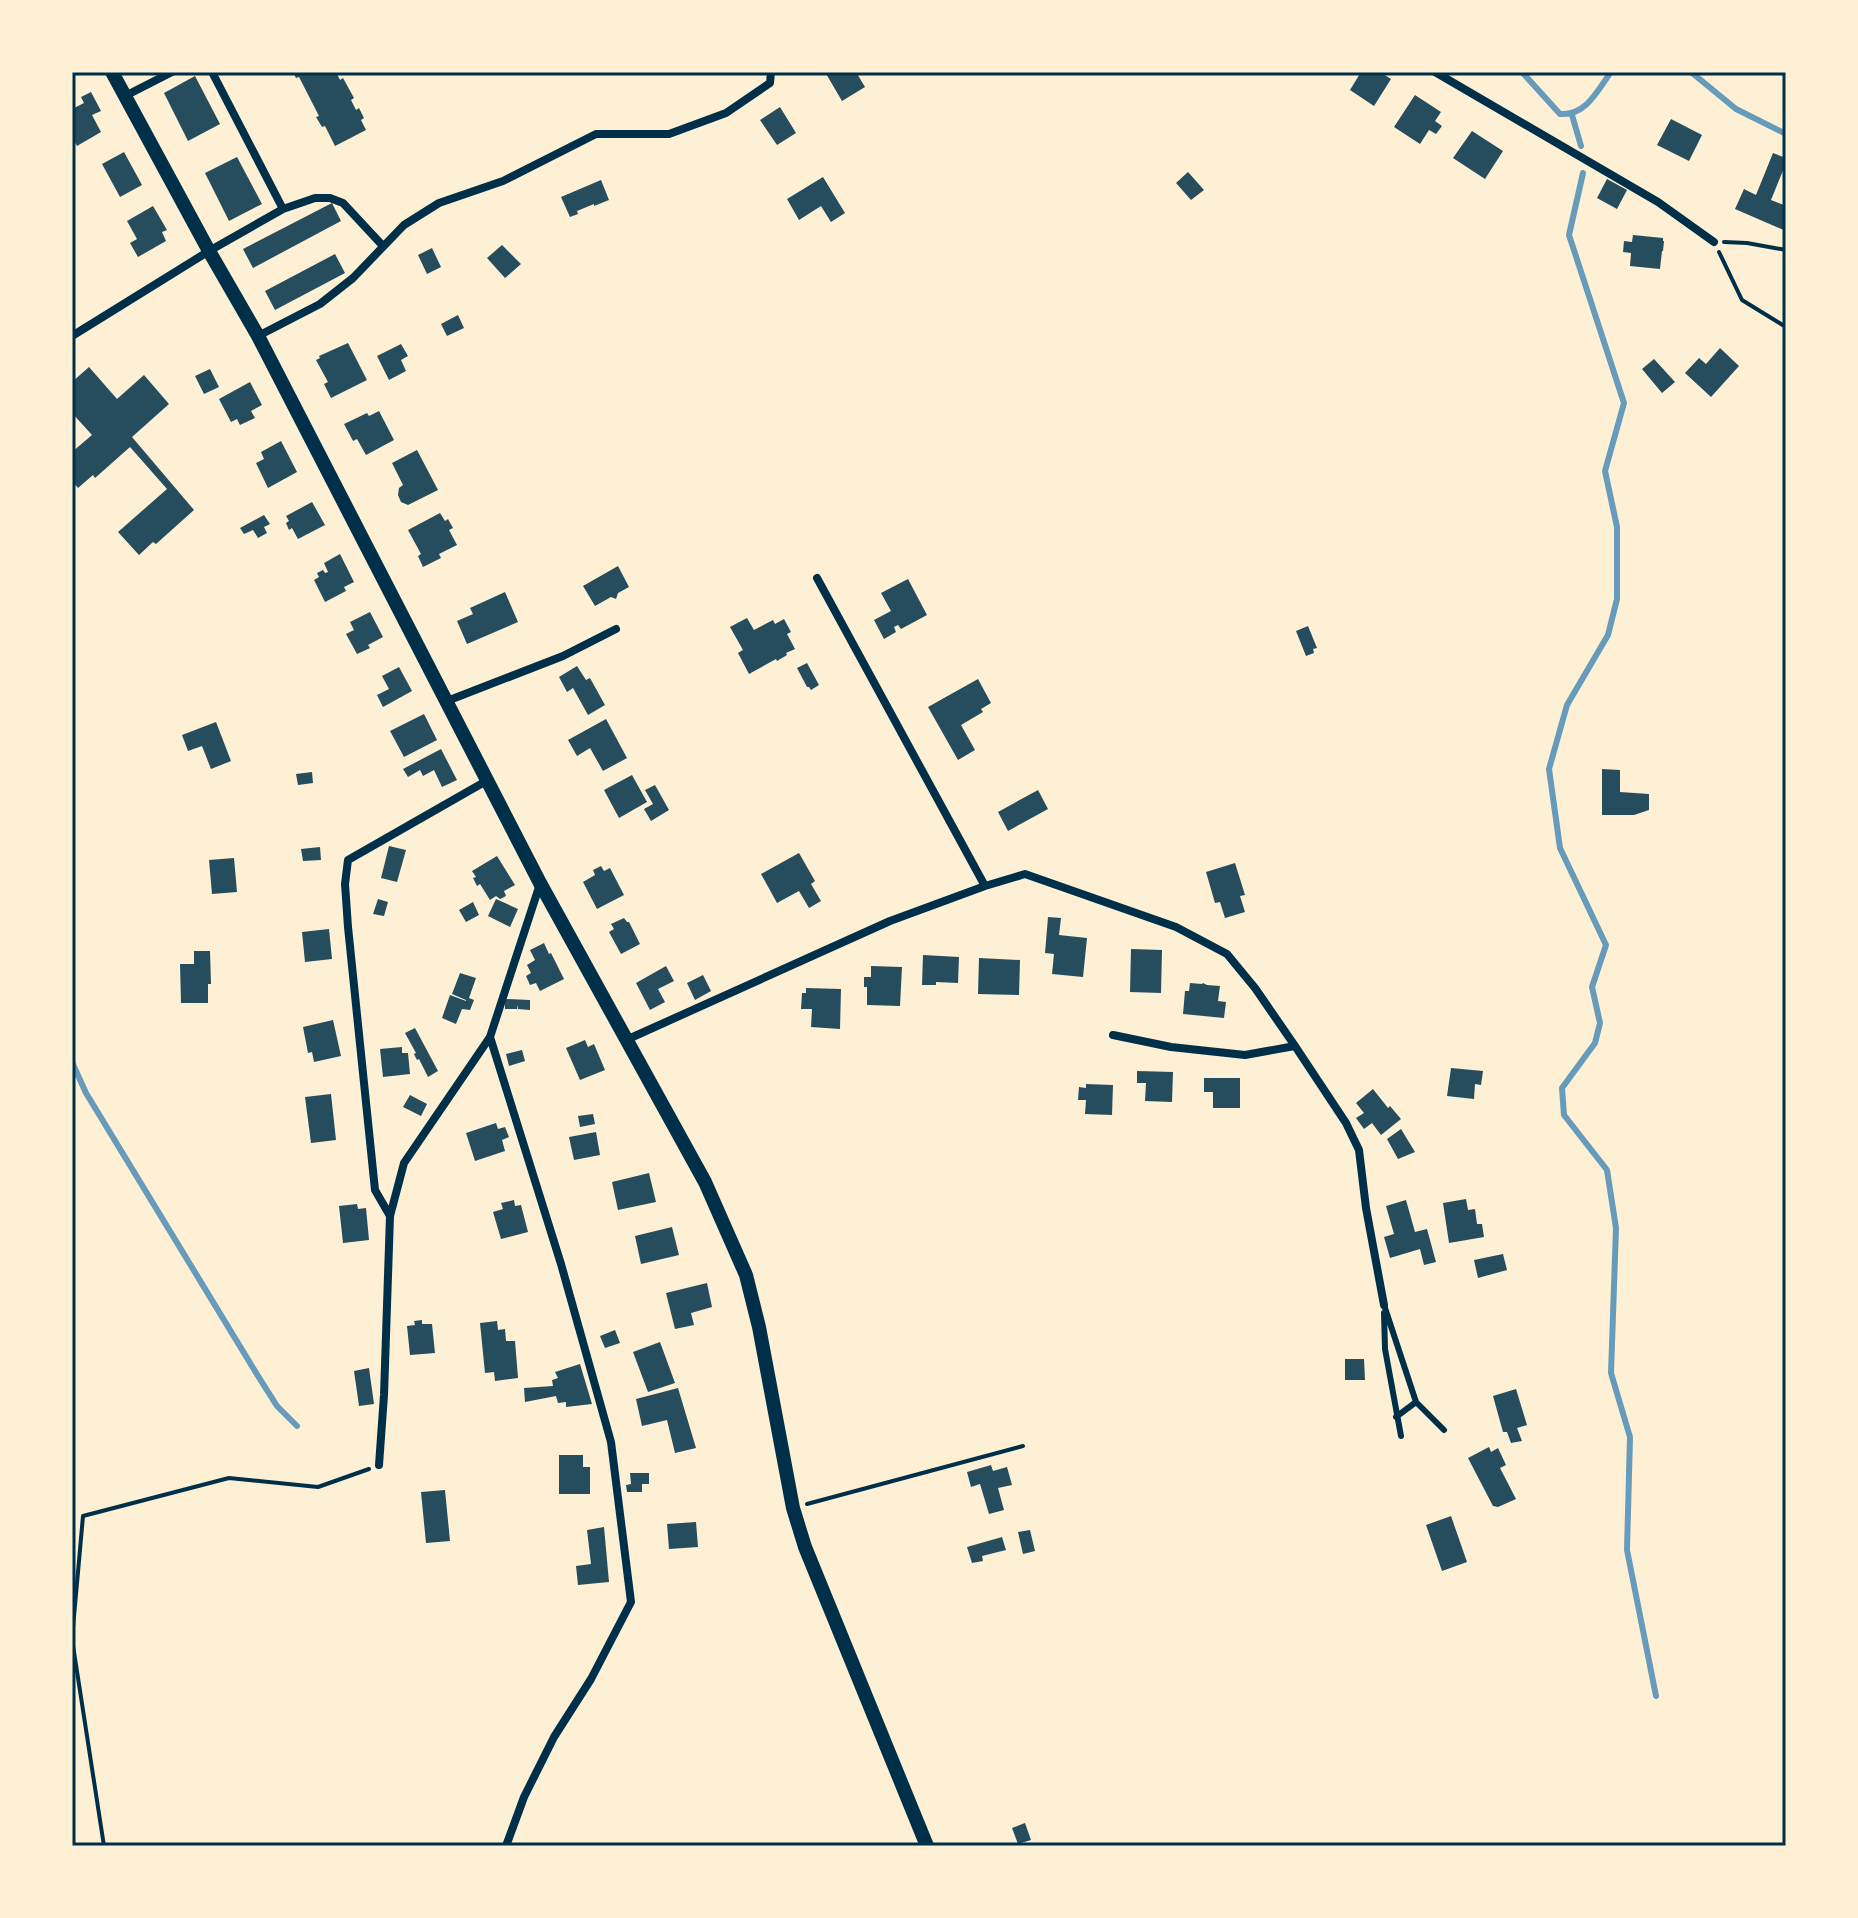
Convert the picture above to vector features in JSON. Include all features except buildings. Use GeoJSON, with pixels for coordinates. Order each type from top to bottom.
{"type":"FeatureCollection","features":[{"type":"Feature","properties":{"kind":"street"},"geometry":{"type":"LineString","coordinates":[[112,72],[258,336],[540,883],[705,1182],[746,1275],[759,1327],[793,1508],[805,1547],[927,1846]]}},
{"type":"Feature","properties":{"kind":"street"},"geometry":{"type":"LineString","coordinates":[[125,96],[172,72]]}},
{"type":"Feature","properties":{"kind":"street"},"geometry":{"type":"LineString","coordinates":[[212,72],[283,209]]}},
{"type":"Feature","properties":{"kind":"street"},"geometry":{"type":"LineString","coordinates":[[258,336],[320,304],[353,278],[404,225],[439,203],[503,181],[596,134],[669,134],[726,113],[770,83],[771,72]]}},
{"type":"Feature","properties":{"kind":"street"},"geometry":{"type":"LineString","coordinates":[[1435,72],[1658,202],[1714,242]]}},
{"type":"Feature","properties":{"kind":"street"},"geometry":{"type":"LineString","coordinates":[[72,336],[209,251],[283,209],[315,198],[330,198],[343,203],[383,246]]}},
{"type":"Feature","properties":{"kind":"street"},"geometry":{"type":"LineString","coordinates":[[817,578],[985,886]]}},
{"type":"Feature","properties":{"kind":"street"},"geometry":{"type":"LineString","coordinates":[[447,701],[563,656],[616,629]]}},
{"type":"Feature","properties":{"kind":"street"},"geometry":{"type":"LineString","coordinates":[[390,1216],[375,1190],[348,927],[345,884],[348,860],[488,780]]}},
{"type":"Feature","properties":{"kind":"street"},"geometry":{"type":"LineString","coordinates":[[626,1040],[890,921],[1025,874],[1176,927],[1227,954],[1295,1046],[1346,1123],[1359,1150],[1384,1305]]}},
{"type":"Feature","properties":{"kind":"street"},"geometry":{"type":"LineString","coordinates":[[379,1465],[390,1216],[404,1163],[490,1037],[540,883]]}},
{"type":"Feature","properties":{"kind":"street"},"geometry":{"type":"LineString","coordinates":[[1113,1035],[1171,1047],[1245,1055],[1295,1046]]}},
{"type":"Feature","properties":{"kind":"street"},"geometry":{"type":"LineString","coordinates":[[490,1037],[561,1264],[611,1442],[631,1602],[591,1679],[554,1737],[524,1797],[506,1846]]}},
{"type":"Feature","properties":{"kind":"lane"},"geometry":{"type":"LineString","coordinates":[[1384,1305],[1416,1402],[1444,1430]]}},
{"type":"Feature","properties":{"kind":"lane"},"geometry":{"type":"LineString","coordinates":[[1384,1305],[1385,1349],[1401,1436]]}},
{"type":"Feature","properties":{"kind":"lane"},"geometry":{"type":"LineString","coordinates":[[1396,1417],[1416,1402]]}},
{"type":"Feature","properties":{"kind":"path"},"geometry":{"type":"LineString","coordinates":[[1786,250],[1747,243],[1714,242],[1742,300],[1786,327]]}},
{"type":"Feature","properties":{"kind":"path"},"geometry":{"type":"LineString","coordinates":[[793,1508],[1023,1446]]}},
{"type":"Feature","properties":{"kind":"path"},"geometry":{"type":"LineString","coordinates":[[104,1846],[72,1639],[83,1516],[229,1478],[318,1487],[379,1465]]}},
{"type":"Feature","properties":{"kind":"waterway"},"geometry":{"type":"LineString","coordinates":[[1522,72],[1560,114],[1569,114],[1584,107],[1611,72]]}},
{"type":"Feature","properties":{"kind":"waterway"},"geometry":{"type":"LineString","coordinates":[[1691,72],[1736,109],[1786,134]]}},
{"type":"Feature","properties":{"kind":"waterway"},"geometry":{"type":"LineString","coordinates":[[1572,115],[1581,146]]}},
{"type":"Feature","properties":{"kind":"waterway"},"geometry":{"type":"LineString","coordinates":[[1583,173],[1569,235],[1624,403],[1605,471],[1617,527],[1617,599],[1608,635],[1567,705],[1549,769],[1560,848],[1606,945],[1592,987],[1600,1023],[1595,1043],[1562,1088],[1564,1115],[1607,1170],[1616,1228],[1611,1373],[1630,1437],[1627,1550],[1656,1696]]}},
{"type":"Feature","properties":{"kind":"waterway"},"geometry":{"type":"LineString","coordinates":[[72,1062],[86,1093],[258,1376],[277,1406],[297,1426]]}}]}
